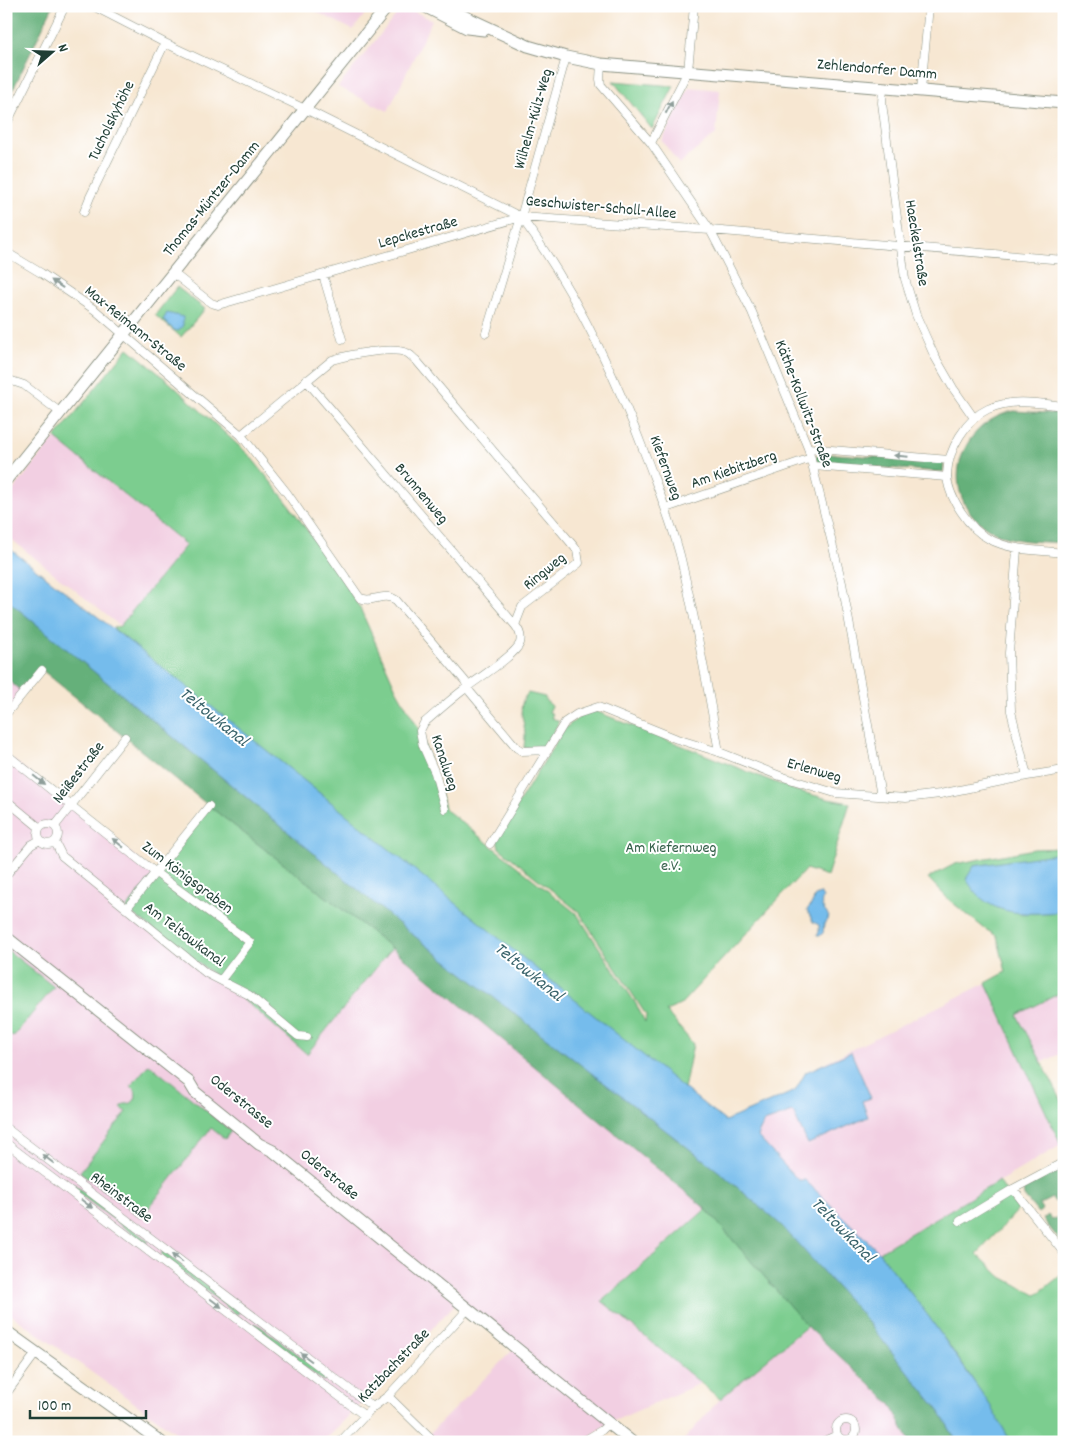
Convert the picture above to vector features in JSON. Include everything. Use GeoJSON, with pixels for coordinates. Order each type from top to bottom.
{"type":"FeatureCollection","features":[{"type":"Feature","properties":{"kind":"main road","name":"Thomas-Müntzer-Damm"},"geometry":{"type":"LineString","coordinates":[[6,480],[388,6]]}},
{"type":"Feature","properties":{"kind":"main road","name":"Zehlendorfer Damm"},"geometry":{"type":"LineString","coordinates":[[424,6],[467,28],[494,31]]}},
{"type":"Feature","properties":{"kind":"main road","name":"Zehlendorfer Damm"},"geometry":{"type":"LineString","coordinates":[[442,6],[528,46],[566,57],[601,64],[1064,102]]}},
{"type":"Feature","properties":{"kind":"main road","name":"Oderstraße"},"geometry":{"type":"LineString","coordinates":[[6,937],[189,1082],[195,1092],[259,1144],[271,1150],[632,1442]]}},
{"type":"Feature","properties":{"kind":"main road"},"geometry":{"type":"LineString","coordinates":[[6,1331],[161,1442]]}},
{"type":"Feature","properties":{"kind":"street"},"geometry":{"type":"LineString","coordinates":[[6,125],[65,6]]}},
{"type":"Feature","properties":{"kind":"street","name":"Geschwister-Scholl-Allee"},"geometry":{"type":"LineString","coordinates":[[93,6],[165,43],[305,108],[522,217],[710,230],[1064,260]]}},
{"type":"Feature","properties":{"kind":"street"},"geometry":{"type":"LineString","coordinates":[[651,143],[688,71],[694,6]]}},
{"type":"Feature","properties":{"kind":"street"},"geometry":{"type":"LineString","coordinates":[[922,90],[929,6]]}},
{"type":"Feature","properties":{"kind":"street","name":"Tucholskyhöhe"},"geometry":{"type":"LineString","coordinates":[[84,212],[165,43]]}},
{"type":"Feature","properties":{"kind":"street","name":"Wilhelm-Külz-Weg"},"geometry":{"type":"LineString","coordinates":[[486,333],[522,217],[566,57]]}},
{"type":"Feature","properties":{"kind":"street","name":"Käthe-Kollwitz-Straße"},"geometry":{"type":"LineString","coordinates":[[601,64],[601,85],[651,143],[710,230],[752,312],[808,448],[842,583],[881,796]]}},
{"type":"Feature","properties":{"kind":"street","name":"Haeckelstraße"},"geometry":{"type":"LineString","coordinates":[[883,88],[882,103],[905,278],[916,315],[934,355],[953,388],[974,418]]}},
{"type":"Feature","properties":{"kind":"street","name":"Lepckestraße"},"geometry":{"type":"LineString","coordinates":[[173,273],[211,303],[218,305],[522,217]]}},
{"type":"Feature","properties":{"kind":"street","name":"Kiefernweg"},"geometry":{"type":"LineString","coordinates":[[522,217],[538,239],[571,295],[603,355],[637,431],[666,508],[690,598],[719,752]]}},
{"type":"Feature","properties":{"kind":"street","name":"Max-Reimann-Straße"},"geometry":{"type":"LineString","coordinates":[[6,252],[41,273],[95,310],[241,435]]}},
{"type":"Feature","properties":{"kind":"street"},"geometry":{"type":"LineString","coordinates":[[323,274],[342,339]]}},
{"type":"Feature","properties":{"kind":"street","name":"Ringweg"},"geometry":{"type":"LineString","coordinates":[[241,435],[332,360],[351,354],[394,351],[406,353],[416,360],[576,550],[579,563],[522,608],[515,625]]}},
{"type":"Feature","properties":{"kind":"street"},"geometry":{"type":"LineString","coordinates":[[6,379],[24,385],[61,413]]}},
{"type":"Feature","properties":{"kind":"street","name":"Brunnenweg"},"geometry":{"type":"LineString","coordinates":[[306,380],[515,625]]}},
{"type":"Feature","properties":{"kind":"street"},"geometry":{"type":"LineString","coordinates":[[1064,406],[1009,402],[989,409],[974,418],[960,438],[948,468],[953,498],[969,524],[988,539],[1017,549],[1064,553]]}},
{"type":"Feature","properties":{"kind":"street"},"geometry":{"type":"LineString","coordinates":[[241,435],[287,494],[360,598],[367,600],[390,596],[396,600],[517,748],[522,751],[548,750]]}},
{"type":"Feature","properties":{"kind":"street"},"geometry":{"type":"LineString","coordinates":[[808,448],[948,468]]}},
{"type":"Feature","properties":{"kind":"street","name":"Am Kiebitzberg"},"geometry":{"type":"LineString","coordinates":[[666,508],[813,462],[948,468]]}},
{"type":"Feature","properties":{"kind":"street"},"geometry":{"type":"LineString","coordinates":[[1017,549],[1009,653],[1011,710],[1027,776]]}},
{"type":"Feature","properties":{"kind":"street"},"geometry":{"type":"LineString","coordinates":[[468,686],[492,670],[520,645],[520,631],[515,625]]}},
{"type":"Feature","properties":{"kind":"street"},"geometry":{"type":"LineString","coordinates":[[6,714],[42,670]]}},
{"type":"Feature","properties":{"kind":"street","name":"Kanalweg"},"geometry":{"type":"LineString","coordinates":[[445,809],[423,746],[420,731],[424,723],[468,686]]}},
{"type":"Feature","properties":{"kind":"street","name":"Erlenweg"},"geometry":{"type":"LineString","coordinates":[[548,750],[565,722],[576,714],[598,707],[780,776],[835,793],[906,798],[940,794],[1064,770]]}},
{"type":"Feature","properties":{"kind":"street","name":"Neißestraße"},"geometry":{"type":"LineString","coordinates":[[55,826],[125,737]]}},
{"type":"Feature","properties":{"kind":"street"},"geometry":{"type":"LineString","coordinates":[[490,844],[548,750]]}},
{"type":"Feature","properties":{"kind":"street","name":"Zum Königsgraben"},"geometry":{"type":"LineString","coordinates":[[6,754],[156,873],[250,942],[221,980]]}},
{"type":"Feature","properties":{"kind":"street"},"geometry":{"type":"LineString","coordinates":[[6,800],[40,828]]}},
{"type":"Feature","properties":{"kind":"street"},"geometry":{"type":"LineString","coordinates":[[126,909],[209,806]]}},
{"type":"Feature","properties":{"kind":"street"},"geometry":{"type":"LineString","coordinates":[[45,824],[55,826],[59,834],[55,842],[49,845],[40,840],[38,834],[40,828],[45,824]]}},
{"type":"Feature","properties":{"kind":"street"},"geometry":{"type":"LineString","coordinates":[[6,875],[32,845],[40,840]]}},
{"type":"Feature","properties":{"kind":"street","name":"Am Teltowkanal"},"geometry":{"type":"LineString","coordinates":[[55,842],[62,856],[206,973],[249,995],[298,1036],[307,1037]]}},
{"type":"Feature","properties":{"kind":"street","name":"Rheinstraße"},"geometry":{"type":"LineString","coordinates":[[6,1128],[373,1406]]}},
{"type":"Feature","properties":{"kind":"street","name":"Rheinstraße"},"geometry":{"type":"LineString","coordinates":[[6,1143],[365,1416]]}},
{"type":"Feature","properties":{"kind":"street"},"geometry":{"type":"LineString","coordinates":[[960,1221],[1013,1189],[1064,1162]]}},
{"type":"Feature","properties":{"kind":"street","name":"Rheinstraße"},"geometry":{"type":"LineString","coordinates":[[59,1183],[66,1173]]}},
{"type":"Feature","properties":{"kind":"street"},"geometry":{"type":"LineString","coordinates":[[1013,1189],[1064,1254]]}},
{"type":"Feature","properties":{"kind":"street","name":"Rheinstraße"},"geometry":{"type":"LineString","coordinates":[[152,1254],[159,1244]]}},
{"type":"Feature","properties":{"kind":"street","name":"Katzbachstraße"},"geometry":{"type":"LineString","coordinates":[[340,1442],[373,1406],[388,1396],[468,1309]]}},
{"type":"Feature","properties":{"kind":"street"},"geometry":{"type":"LineString","coordinates":[[242,1322],[249,1313]]}},
{"type":"Feature","properties":{"kind":"street"},"geometry":{"type":"LineString","coordinates":[[6,1394],[36,1353]]}},
{"type":"Feature","properties":{"kind":"street"},"geometry":{"type":"LineString","coordinates":[[324,1386],[332,1376]]}},
{"type":"Feature","properties":{"kind":"street"},"geometry":{"type":"LineString","coordinates":[[388,1396],[435,1442]]}},
{"type":"Feature","properties":{"kind":"street"},"geometry":{"type":"LineString","coordinates":[[582,1442],[602,1430],[609,1423]]}},
{"type":"Feature","properties":{"kind":"street"},"geometry":{"type":"LineString","coordinates":[[822,1442],[837,1435]]}},
{"type":"Feature","properties":{"kind":"shaded area"},"geometry":{"type":"Polygon","coordinates":[[[320,6],[371,6],[353,30],[317,12],[320,6]]]}},
{"type":"Feature","properties":{"kind":"shaded area"},"geometry":{"type":"Polygon","coordinates":[[[400,10],[411,10],[432,20],[388,111],[338,87],[400,10]]]}},
{"type":"Feature","properties":{"kind":"shaded area"},"geometry":{"type":"Polygon","coordinates":[[[689,87],[720,90],[716,134],[679,164],[662,141],[689,87]]]}},
{"type":"Feature","properties":{"kind":"shaded area"},"geometry":{"type":"Polygon","coordinates":[[[55,438],[186,545],[120,626],[6,535],[6,499],[55,438]]]}},
{"type":"Feature","properties":{"kind":"shaded area"},"geometry":{"type":"Polygon","coordinates":[[[6,679],[24,693],[6,714],[6,679]]]}},
{"type":"Feature","properties":{"kind":"shaded area"},"geometry":{"type":"Polygon","coordinates":[[[6,754],[156,873],[221,980],[307,1054],[392,948],[706,1209],[603,1300],[701,1383],[609,1423],[582,1442],[435,1442],[428,1435],[515,1348],[458,1301],[361,1404],[322,1442],[189,1442],[6,1311],[6,754]]]}},
{"type":"Feature","properties":{"kind":"shaded area"},"geometry":{"type":"Polygon","coordinates":[[[986,983],[1061,1145],[879,1252],[805,1180],[798,1181],[757,1136],[764,1122],[793,1112],[868,1117],[862,1101],[870,1098],[851,1053],[806,1072],[986,983]]]}},
{"type":"Feature","properties":{"kind":"shaded area"},"geometry":{"type":"Polygon","coordinates":[[[1064,991],[1064,1052],[1041,1063],[1017,1015],[1064,991]]]}},
{"type":"Feature","properties":{"kind":"shaded area"},"geometry":{"type":"Polygon","coordinates":[[[807,1326],[891,1404],[910,1442],[682,1442],[720,1399],[807,1326]]]}},
{"type":"Feature","properties":{"kind":"green space"},"geometry":{"type":"Polygon","coordinates":[[[6,6],[53,6],[6,104],[6,6]]]}},
{"type":"Feature","properties":{"kind":"green space"},"geometry":{"type":"Polygon","coordinates":[[[613,81],[674,86],[652,129],[613,81]]]}},
{"type":"Feature","properties":{"kind":"green space"},"geometry":{"type":"Polygon","coordinates":[[[177,287],[205,309],[181,337],[155,315],[177,287]]]}},
{"type":"Feature","properties":{"kind":"green space","name":"Am Kiefernweg e.V."},"geometry":{"type":"Polygon","coordinates":[[[128,348],[168,381],[250,456],[287,502],[325,555],[335,564],[339,575],[360,608],[396,689],[420,731],[445,809],[577,914],[636,1004],[645,1022],[646,1015],[579,912],[499,848],[497,838],[564,729],[582,715],[595,711],[794,790],[850,803],[827,876],[806,869],[680,1005],[666,1011],[693,1044],[684,1089],[113,628],[120,626],[186,545],[55,438],[128,348]]]}},
{"type":"Feature","properties":{"kind":"green space"},"geometry":{"type":"Polygon","coordinates":[[[1014,411],[1064,414],[1064,543],[1015,539],[997,534],[972,515],[962,499],[958,481],[960,463],[967,445],[978,430],[994,418],[1014,411]]]}},
{"type":"Feature","properties":{"kind":"green space"},"geometry":{"type":"Polygon","coordinates":[[[822,453],[944,462],[943,472],[819,463],[816,456],[822,453]]]}},
{"type":"Feature","properties":{"kind":"green space"},"geometry":{"type":"Polygon","coordinates":[[[6,599],[408,931],[722,1174],[781,1225],[863,1316],[940,1412],[957,1442],[910,1442],[891,1404],[807,1326],[706,1209],[392,948],[209,806],[42,670],[24,693],[6,679],[6,599]]]}},
{"type":"Feature","properties":{"kind":"green space"},"geometry":{"type":"Polygon","coordinates":[[[528,693],[545,697],[545,700],[552,706],[549,712],[553,714],[551,717],[559,722],[545,747],[524,748],[525,730],[521,708],[524,698],[528,693]]]}},
{"type":"Feature","properties":{"kind":"green space"},"geometry":{"type":"Polygon","coordinates":[[[209,806],[392,948],[307,1054],[221,980],[126,909],[209,806]]]}},
{"type":"Feature","properties":{"kind":"green space"},"geometry":{"type":"Polygon","coordinates":[[[1064,848],[1064,854],[974,866],[1019,914],[1064,912],[1064,991],[1017,1015],[1064,1105],[1064,1144],[1061,1145],[986,983],[1006,972],[997,936],[985,929],[948,899],[928,878],[955,864],[1034,849],[1064,848]]]}},
{"type":"Feature","properties":{"kind":"green space"},"geometry":{"type":"Polygon","coordinates":[[[6,949],[54,987],[13,1037],[6,1032],[6,949]]]}},
{"type":"Feature","properties":{"kind":"green space"},"geometry":{"type":"Polygon","coordinates":[[[149,1064],[231,1131],[225,1139],[211,1128],[141,1218],[80,1172],[126,1112],[121,1108],[124,1104],[130,1104],[134,1101],[136,1093],[131,1086],[149,1064]]]}},
{"type":"Feature","properties":{"kind":"green space"},"geometry":{"type":"Polygon","coordinates":[[[1064,1164],[1064,1191],[1055,1196],[1057,1201],[1055,1202],[1052,1198],[1040,1204],[1043,1209],[1038,1213],[1024,1196],[1023,1189],[1025,1186],[1064,1164]]]}},
{"type":"Feature","properties":{"kind":"green space"},"geometry":{"type":"Polygon","coordinates":[[[999,1181],[1018,1210],[977,1254],[1000,1276],[1036,1295],[1064,1273],[1064,1442],[1011,1442],[965,1368],[879,1252],[999,1181]]]}},
{"type":"Feature","properties":{"kind":"green space"},"geometry":{"type":"Polygon","coordinates":[[[72,1183],[148,1242],[145,1243],[73,1189],[71,1187],[72,1183]]]}},
{"type":"Feature","properties":{"kind":"green space"},"geometry":{"type":"Polygon","coordinates":[[[706,1209],[807,1326],[720,1399],[602,1301],[706,1209]]]}},
{"type":"Feature","properties":{"kind":"green space"},"geometry":{"type":"Polygon","coordinates":[[[1064,1214],[1064,1230],[1062,1232],[1064,1238],[1060,1241],[1043,1219],[1048,1215],[1052,1220],[1064,1214]]]}},
{"type":"Feature","properties":{"kind":"green space"},"geometry":{"type":"Polygon","coordinates":[[[164,1252],[239,1311],[239,1313],[236,1314],[162,1256],[161,1253],[164,1252]]]}},
{"type":"Feature","properties":{"kind":"green space"},"geometry":{"type":"Polygon","coordinates":[[[254,1324],[257,1324],[327,1376],[326,1379],[323,1381],[254,1328],[254,1324]]]}},
{"type":"Feature","properties":{"kind":"water"},"geometry":{"type":"Polygon","coordinates":[[[167,313],[183,317],[183,325],[179,331],[174,330],[163,320],[167,313]]]}},
{"type":"Feature","properties":{"kind":"water","name":"Teltowkanal"},"geometry":{"type":"Polygon","coordinates":[[[6,546],[188,687],[725,1121],[795,1091],[806,1072],[851,1052],[871,1098],[862,1101],[868,1117],[808,1144],[793,1112],[764,1122],[757,1136],[798,1180],[805,1180],[879,1252],[929,1317],[990,1405],[1011,1442],[957,1442],[940,1412],[863,1316],[781,1225],[722,1174],[408,931],[6,599],[6,546]]]}},
{"type":"Feature","properties":{"kind":"water"},"geometry":{"type":"Polygon","coordinates":[[[1064,854],[1064,912],[1021,913],[1000,909],[981,898],[966,879],[974,866],[1064,854]]]}},
{"type":"Feature","properties":{"kind":"water"},"geometry":{"type":"Polygon","coordinates":[[[820,893],[823,898],[822,906],[829,917],[824,924],[823,933],[817,936],[819,925],[813,922],[807,910],[814,897],[820,893]]]}}]}
